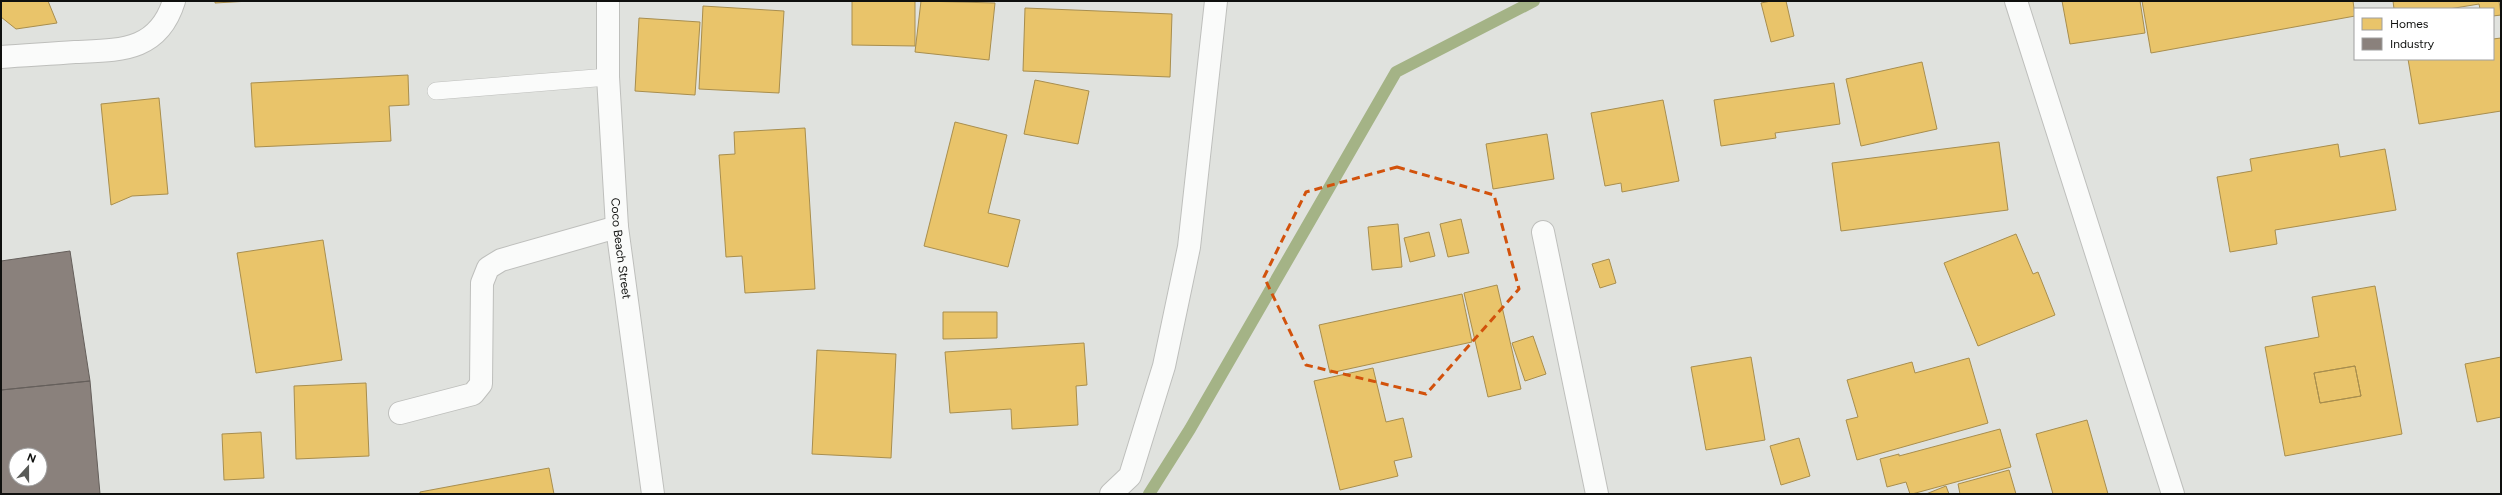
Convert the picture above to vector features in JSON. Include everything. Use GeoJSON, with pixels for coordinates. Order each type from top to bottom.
{"type":"FeatureCollection","features":[{"type":"Feature","properties":{"kind":"street"},"geometry":{"type":"LineString","coordinates":[[1,57],[125,49],[150,37],[168,20],[174,1]]}},
{"type":"Feature","properties":{"kind":"street","name":"Coco Beach Street"},"geometry":{"type":"LineString","coordinates":[[608,1],[608,77],[617,227],[653,494]]}},
{"type":"Feature","properties":{"kind":"street"},"geometry":{"type":"LineString","coordinates":[[1111,494],[1130,476],[1166,359],[1189,247],[1216,1]]}},
{"type":"Feature","properties":{"kind":"street"},"geometry":{"type":"LineString","coordinates":[[2016,1],[2173,494]]}},
{"type":"Feature","properties":{"kind":"street"},"geometry":{"type":"LineString","coordinates":[[400,413],[473,394],[481,384],[482,283],[488,268],[501,260],[617,227]]}},
{"type":"Feature","properties":{"kind":"street"},"geometry":{"type":"LineString","coordinates":[[1543,232],[1597,494]]}},
{"type":"Feature","properties":{"kind":"lane"},"geometry":{"type":"LineString","coordinates":[[436,91],[608,77]]}},
{"type":"Feature","properties":{"kind":"highlighted area"},"geometry":{"type":"Polygon","coordinates":[[[1397,167],[1494,195],[1519,289],[1426,394],[1306,365],[1264,277],[1306,192],[1397,167]]]}},
{"type":"Feature","properties":{"kind":"building: Homes"},"geometry":{"type":"Polygon","coordinates":[[[1,1],[48,1],[57,23],[16,29],[1,17],[1,1]]]}},
{"type":"Feature","properties":{"kind":"building: Homes"},"geometry":{"type":"Polygon","coordinates":[[[215,1],[250,1],[215,3],[215,1]]]}},
{"type":"Feature","properties":{"kind":"building: Homes"},"geometry":{"type":"Polygon","coordinates":[[[852,1],[915,1],[915,46],[852,45],[852,1]]]}},
{"type":"Feature","properties":{"kind":"building: Homes"},"geometry":{"type":"Polygon","coordinates":[[[921,1],[995,3],[989,60],[915,52],[921,1]]]}},
{"type":"Feature","properties":{"kind":"building: Homes"},"geometry":{"type":"Polygon","coordinates":[[[1786,1],[1794,36],[1771,42],[1761,3],[1786,1]]]}},
{"type":"Feature","properties":{"kind":"building: Homes"},"geometry":{"type":"Polygon","coordinates":[[[2062,1],[2140,1],[2145,33],[2070,44],[2062,1]]]}},
{"type":"Feature","properties":{"kind":"building: Homes"},"geometry":{"type":"Polygon","coordinates":[[[2142,1],[2353,1],[2354,16],[2151,53],[2142,1]]]}},
{"type":"Feature","properties":{"kind":"building: Homes"},"geometry":{"type":"Polygon","coordinates":[[[2393,1],[2499,1],[2501,15],[2494,16],[2494,8],[2480,8],[2479,4],[2455,8],[2394,8],[2393,1]]]}},
{"type":"Feature","properties":{"kind":"building: Homes"},"geometry":{"type":"Polygon","coordinates":[[[703,6],[784,11],[779,93],[699,89],[703,6]]]}},
{"type":"Feature","properties":{"kind":"building: Homes"},"geometry":{"type":"Polygon","coordinates":[[[1025,8],[1172,14],[1170,77],[1023,71],[1025,8]]]}},
{"type":"Feature","properties":{"kind":"building: Homes"},"geometry":{"type":"Polygon","coordinates":[[[639,18],[700,22],[695,95],[635,91],[639,18]]]}},
{"type":"Feature","properties":{"kind":"building: Homes"},"geometry":{"type":"Polygon","coordinates":[[[2501,38],[2501,111],[2419,124],[2408,60],[2494,60],[2494,39],[2501,38]]]}},
{"type":"Feature","properties":{"kind":"building: Homes"},"geometry":{"type":"Polygon","coordinates":[[[1922,62],[1937,129],[1861,146],[1846,79],[1922,62]]]}},
{"type":"Feature","properties":{"kind":"building: Homes"},"geometry":{"type":"Polygon","coordinates":[[[408,75],[409,105],[389,106],[391,141],[255,147],[251,83],[408,75]]]}},
{"type":"Feature","properties":{"kind":"building: Homes"},"geometry":{"type":"Polygon","coordinates":[[[1035,80],[1089,91],[1078,144],[1024,134],[1035,80]]]}},
{"type":"Feature","properties":{"kind":"building: Homes"},"geometry":{"type":"Polygon","coordinates":[[[1834,83],[1840,124],[1775,133],[1776,138],[1721,146],[1714,100],[1834,83]]]}},
{"type":"Feature","properties":{"kind":"building: Homes"},"geometry":{"type":"Polygon","coordinates":[[[159,98],[168,194],[132,196],[111,205],[101,104],[159,98]]]}},
{"type":"Feature","properties":{"kind":"building: Homes"},"geometry":{"type":"Polygon","coordinates":[[[1663,100],[1679,181],[1622,192],[1621,183],[1605,186],[1591,113],[1663,100]]]}},
{"type":"Feature","properties":{"kind":"building: Homes"},"geometry":{"type":"Polygon","coordinates":[[[955,122],[1007,135],[988,213],[1020,220],[1008,267],[924,246],[955,122]]]}},
{"type":"Feature","properties":{"kind":"building: Homes"},"geometry":{"type":"Polygon","coordinates":[[[805,128],[815,289],[745,293],[742,256],[726,257],[719,155],[735,154],[734,132],[805,128]]]}},
{"type":"Feature","properties":{"kind":"building: Homes"},"geometry":{"type":"Polygon","coordinates":[[[1547,134],[1554,179],[1493,189],[1486,144],[1547,134]]]}},
{"type":"Feature","properties":{"kind":"building: Homes"},"geometry":{"type":"Polygon","coordinates":[[[1999,142],[2008,210],[1841,231],[1832,163],[1999,142]]]}},
{"type":"Feature","properties":{"kind":"building: Homes"},"geometry":{"type":"Polygon","coordinates":[[[2338,144],[2340,157],[2385,149],[2396,210],[2275,230],[2277,244],[2230,252],[2217,177],[2252,171],[2250,159],[2338,144]]]}},
{"type":"Feature","properties":{"kind":"building: Homes"},"geometry":{"type":"Polygon","coordinates":[[[1461,219],[1469,253],[1448,257],[1440,224],[1461,219]]]}},
{"type":"Feature","properties":{"kind":"building: Homes"},"geometry":{"type":"Polygon","coordinates":[[[1398,224],[1402,267],[1372,270],[1368,227],[1398,224]]]}},
{"type":"Feature","properties":{"kind":"building: Homes"},"geometry":{"type":"Polygon","coordinates":[[[1429,232],[1435,256],[1410,262],[1404,238],[1429,232]]]}},
{"type":"Feature","properties":{"kind":"building: Homes"},"geometry":{"type":"Polygon","coordinates":[[[2016,234],[2033,274],[2038,272],[2055,315],[1978,346],[1944,263],[2016,234]]]}},
{"type":"Feature","properties":{"kind":"building: Homes"},"geometry":{"type":"Polygon","coordinates":[[[323,240],[342,360],[256,373],[237,253],[323,240]]]}},
{"type":"Feature","properties":{"kind":"building: Homes"},"geometry":{"type":"Polygon","coordinates":[[[1609,259],[1616,283],[1600,288],[1592,264],[1609,259]]]}},
{"type":"Feature","properties":{"kind":"building: Homes"},"geometry":{"type":"Polygon","coordinates":[[[1497,285],[1521,389],[1488,397],[1464,293],[1497,285]]]}},
{"type":"Feature","properties":{"kind":"building: Homes"},"geometry":{"type":"Polygon","coordinates":[[[2375,286],[2402,434],[2285,456],[2265,347],[2319,337],[2312,297],[2375,286]],[[2355,366],[2314,373],[2320,403],[2361,396],[2355,366]]]}},
{"type":"Feature","properties":{"kind":"building: Homes"},"geometry":{"type":"Polygon","coordinates":[[[1462,294],[1472,342],[1330,373],[1319,325],[1462,294]]]}},
{"type":"Feature","properties":{"kind":"building: Homes"},"geometry":{"type":"Polygon","coordinates":[[[943,312],[997,312],[997,338],[943,339],[943,312]]]}},
{"type":"Feature","properties":{"kind":"building: Homes"},"geometry":{"type":"Polygon","coordinates":[[[1533,336],[1546,374],[1525,381],[1512,343],[1533,336]]]}},
{"type":"Feature","properties":{"kind":"building: Homes"},"geometry":{"type":"Polygon","coordinates":[[[1084,343],[1087,385],[1076,386],[1078,425],[1012,429],[1011,409],[950,413],[945,352],[1084,343]]]}},
{"type":"Feature","properties":{"kind":"building: Homes"},"geometry":{"type":"Polygon","coordinates":[[[817,350],[896,354],[891,458],[812,454],[817,350]]]}},
{"type":"Feature","properties":{"kind":"building: Homes"},"geometry":{"type":"Polygon","coordinates":[[[1751,357],[1765,440],[1706,450],[1691,367],[1751,357]]]}},
{"type":"Feature","properties":{"kind":"building: Homes"},"geometry":{"type":"Polygon","coordinates":[[[2501,357],[2501,417],[2477,422],[2465,364],[2501,357]]]}},
{"type":"Feature","properties":{"kind":"building: Homes"},"geometry":{"type":"Polygon","coordinates":[[[1969,358],[1988,423],[1857,460],[1846,420],[1858,417],[1847,380],[1912,362],[1915,373],[1969,358]]]}},
{"type":"Feature","properties":{"kind":"building: Homes"},"geometry":{"type":"Polygon","coordinates":[[[2355,366],[2361,396],[2320,403],[2314,373],[2355,366]]]}},
{"type":"Feature","properties":{"kind":"building: Homes"},"geometry":{"type":"Polygon","coordinates":[[[1373,368],[1386,422],[1403,418],[1412,457],[1394,461],[1398,476],[1340,490],[1314,381],[1373,368]]]}},
{"type":"Feature","properties":{"kind":"building: Homes"},"geometry":{"type":"Polygon","coordinates":[[[366,383],[369,456],[296,459],[294,386],[366,383]]]}},
{"type":"Feature","properties":{"kind":"building: Homes"},"geometry":{"type":"Polygon","coordinates":[[[2087,420],[2108,494],[2053,494],[2036,434],[2087,420]]]}},
{"type":"Feature","properties":{"kind":"building: Homes"},"geometry":{"type":"Polygon","coordinates":[[[2000,429],[2011,467],[1912,494],[1910,494],[1906,482],[1887,487],[1880,459],[1899,454],[1899,456],[2000,429]]]}},
{"type":"Feature","properties":{"kind":"building: Homes"},"geometry":{"type":"Polygon","coordinates":[[[261,432],[264,478],[224,480],[222,434],[261,432]]]}},
{"type":"Feature","properties":{"kind":"building: Homes"},"geometry":{"type":"Polygon","coordinates":[[[1799,438],[1810,476],[1781,485],[1770,446],[1799,438]]]}},
{"type":"Feature","properties":{"kind":"building: Homes"},"geometry":{"type":"Polygon","coordinates":[[[549,468],[554,494],[420,494],[420,492],[549,468]]]}},
{"type":"Feature","properties":{"kind":"building: Homes"},"geometry":{"type":"Polygon","coordinates":[[[2009,470],[2016,494],[1960,494],[1958,484],[2009,470]]]}},
{"type":"Feature","properties":{"kind":"building: Homes"},"geometry":{"type":"Polygon","coordinates":[[[1946,486],[1949,494],[1926,494],[1946,486]]]}},
{"type":"Feature","properties":{"kind":"building: Industry"},"geometry":{"type":"Polygon","coordinates":[[[70,251],[90,381],[1,390],[1,261],[70,251]]]}},
{"type":"Feature","properties":{"kind":"building: Industry"},"geometry":{"type":"Polygon","coordinates":[[[90,381],[100,494],[1,494],[1,390],[90,381]]]}},
{"type":"Feature","properties":{"kind":"waterway"},"geometry":{"type":"LineString","coordinates":[[1149,494],[1190,429],[1396,72],[1534,1]]}}]}
